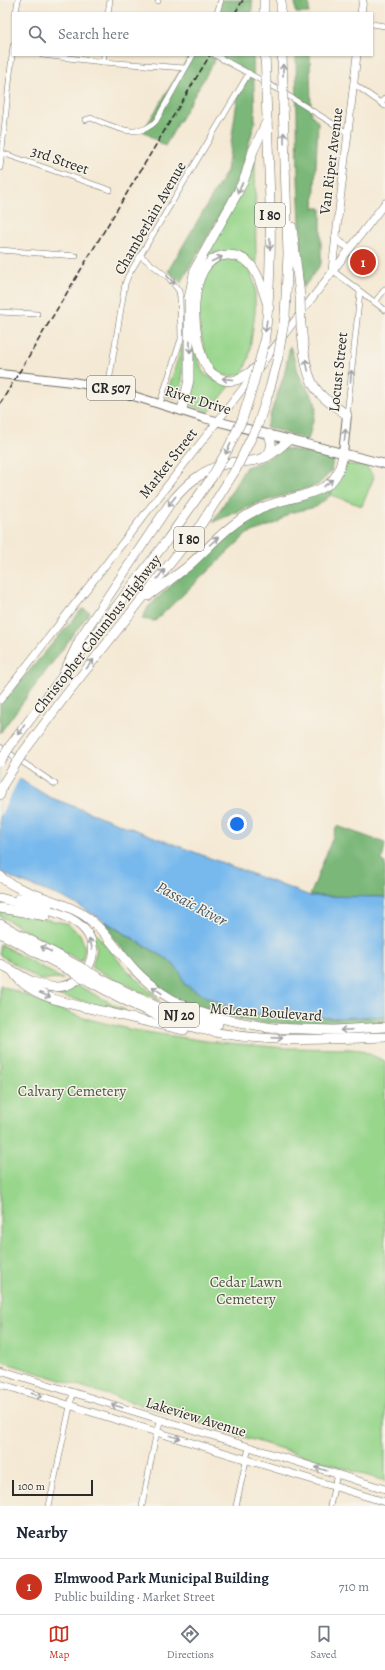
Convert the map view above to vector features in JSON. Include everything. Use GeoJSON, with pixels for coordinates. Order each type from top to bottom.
{"type":"FeatureCollection","features":[{"type":"Feature","properties":{"kind":"highway"},"geometry":{"type":"LineString","coordinates":[[264,0],[264,12]]}},
{"type":"Feature","properties":{"kind":"highway"},"geometry":{"type":"LineString","coordinates":[[281,0],[281,12]]}},
{"type":"Feature","properties":{"kind":"highway","name":"Christopher Columbus Highway"},"geometry":{"type":"LineString","coordinates":[[0,762],[10,746],[62,677],[168,540],[212,477],[242,420],[264,344],[269,308],[271,258],[265,56]]}},
{"type":"Feature","properties":{"kind":"highway","name":"Christopher Columbus Highway"},"geometry":{"type":"LineString","coordinates":[[1,790],[22,754],[137,604],[202,523],[236,469],[258,424],[270,388],[278,357],[285,316],[288,274],[286,174],[281,88],[282,56]]}},
{"type":"Feature","properties":{"kind":"highway"},"geometry":{"type":"LineString","coordinates":[[182,410],[189,380],[189,298],[195,269],[238,192],[245,177],[253,151],[267,121]]}},
{"type":"Feature","properties":{"kind":"highway"},"geometry":{"type":"LineString","coordinates":[[286,174],[300,296],[305,356],[312,382],[317,390],[347,415]]}},
{"type":"Feature","properties":{"kind":"highway"},"geometry":{"type":"LineString","coordinates":[[262,363],[234,380],[218,378],[207,367],[201,349],[196,323],[196,300],[201,272],[207,264],[219,257],[234,256],[243,259],[251,265],[257,273],[269,308]]}},
{"type":"Feature","properties":{"kind":"highway"},"geometry":{"type":"LineString","coordinates":[[263,458],[268,455],[272,448],[272,442],[269,434]]}},
{"type":"Feature","properties":{"kind":"highway"},"geometry":{"type":"LineString","coordinates":[[62,677],[81,637],[169,505],[188,483],[200,474],[223,465],[269,456],[289,440]]}},
{"type":"Feature","properties":{"kind":"highway"},"geometry":{"type":"LineString","coordinates":[[137,604],[186,568],[242,518],[269,504],[319,490],[328,485],[340,469],[343,454]]}},
{"type":"Feature","properties":{"kind":"highway"},"geometry":{"type":"LineString","coordinates":[[0,876],[18,887],[57,901],[64,906]]}},
{"type":"Feature","properties":{"kind":"highway"},"geometry":{"type":"LineString","coordinates":[[0,894],[64,906],[81,913],[98,927],[148,983],[191,1010],[212,1017],[273,1028]]}},
{"type":"Feature","properties":{"kind":"highway"},"geometry":{"type":"LineString","coordinates":[[0,898],[62,914],[71,919],[82,926],[86,932],[92,948],[93,957],[90,966],[80,978],[67,986],[53,987],[39,984],[14,973],[0,964]]}},
{"type":"Feature","properties":{"kind":"highway"},"geometry":{"type":"LineString","coordinates":[[0,908],[71,919]]}},
{"type":"Feature","properties":{"kind":"highway","name":"McLean Boulevard"},"geometry":{"type":"LineString","coordinates":[[0,924],[91,978],[134,1006],[168,1020],[203,1030],[246,1036],[308,1039],[385,1037]]}},
{"type":"Feature","properties":{"kind":"highway","name":"McLean Boulevard"},"geometry":{"type":"LineString","coordinates":[[0,933],[77,970]]}},
{"type":"Feature","properties":{"kind":"highway"},"geometry":{"type":"LineString","coordinates":[[14,973],[19,980],[32,988],[61,1001],[197,1033],[221,1036],[246,1036]]}},
{"type":"Feature","properties":{"kind":"highway","name":"McLean Boulevard"},"geometry":{"type":"LineString","coordinates":[[91,978],[177,1014],[220,1025],[334,1030],[385,1027]]}},
{"type":"Feature","properties":{"kind":"highway"},"geometry":{"type":"LineString","coordinates":[[308,1039],[385,1042]]}},
{"type":"Feature","properties":{"kind":"main road"},"geometry":{"type":"LineString","coordinates":[[361,12],[363,0]]}},
{"type":"Feature","properties":{"kind":"main road","name":"Van Riper Avenue"},"geometry":{"type":"LineString","coordinates":[[332,270],[357,56]]}},
{"type":"Feature","properties":{"kind":"main road","name":"Market Street"},"geometry":{"type":"LineString","coordinates":[[0,700],[218,421],[332,270],[385,203]]}},
{"type":"Feature","properties":{"kind":"main road"},"geometry":{"type":"LineString","coordinates":[[335,237],[341,243],[350,248]]}},
{"type":"Feature","properties":{"kind":"main road","name":"River Drive"},"geometry":{"type":"LineString","coordinates":[[0,374],[72,382],[108,388],[218,421],[385,464]]}},
{"type":"Feature","properties":{"kind":"main road","name":"Locust Street"},"geometry":{"type":"LineString","coordinates":[[343,454],[347,415]]}},
{"type":"Feature","properties":{"kind":"main road","name":"Lakeview Avenue"},"geometry":{"type":"LineString","coordinates":[[0,1370],[385,1489]]}},
{"type":"Feature","properties":{"kind":"main road","name":"Lakeview Avenue"},"geometry":{"type":"LineString","coordinates":[[0,1384],[385,1502]]}},
{"type":"Feature","properties":{"kind":"street"},"geometry":{"type":"LineString","coordinates":[[16,12],[18,0]]}},
{"type":"Feature","properties":{"kind":"street"},"geometry":{"type":"LineString","coordinates":[[108,12],[110,0]]}},
{"type":"Feature","properties":{"kind":"street"},"geometry":{"type":"LineString","coordinates":[[218,12],[221,0]]}},
{"type":"Feature","properties":{"kind":"street"},"geometry":{"type":"LineString","coordinates":[[373,24],[385,26]]}},
{"type":"Feature","properties":{"kind":"street"},"geometry":{"type":"LineString","coordinates":[[0,168],[3,113],[12,56]]}},
{"type":"Feature","properties":{"kind":"street"},"geometry":{"type":"LineString","coordinates":[[51,56],[104,62],[185,68]]}},
{"type":"Feature","properties":{"kind":"street"},"geometry":{"type":"LineString","coordinates":[[104,56],[104,62]]}},
{"type":"Feature","properties":{"kind":"street"},"geometry":{"type":"LineString","coordinates":[[85,120],[91,118],[133,132],[145,130],[156,121],[192,56]]}},
{"type":"Feature","properties":{"kind":"street"},"geometry":{"type":"LineString","coordinates":[[217,56],[281,88],[348,133]]}},
{"type":"Feature","properties":{"kind":"street","name":"Chamberlain Avenue"},"geometry":{"type":"LineString","coordinates":[[108,388],[125,284],[140,256],[249,73]]}},
{"type":"Feature","properties":{"kind":"street"},"geometry":{"type":"LineString","coordinates":[[354,84],[383,104],[385,98]]}},
{"type":"Feature","properties":{"kind":"street","name":"3rd Street"},"geometry":{"type":"LineString","coordinates":[[2,153],[110,190]]}},
{"type":"Feature","properties":{"kind":"street"},"geometry":{"type":"LineString","coordinates":[[0,250],[76,256]]}},
{"type":"Feature","properties":{"kind":"street"},"geometry":{"type":"LineString","coordinates":[[140,256],[170,278],[179,291],[180,298],[181,339],[160,403]]}},
{"type":"Feature","properties":{"kind":"street"},"geometry":{"type":"LineString","coordinates":[[332,270],[385,310]]}},
{"type":"Feature","properties":{"kind":"street"},"geometry":{"type":"LineString","coordinates":[[375,302],[385,289]]}},
{"type":"Feature","properties":{"kind":"street","name":"Locust Street"},"geometry":{"type":"LineString","coordinates":[[347,415],[360,292]]}},
{"type":"Feature","properties":{"kind":"street"},"geometry":{"type":"LineString","coordinates":[[0,312],[36,314]]}},
{"type":"Feature","properties":{"kind":"street"},"geometry":{"type":"LineString","coordinates":[[0,747],[56,784]]}},
{"type":"Feature","properties":{"kind":"street"},"geometry":{"type":"LineString","coordinates":[[49,1506],[73,1392]]}},
{"type":"Feature","properties":{"kind":"street"},"geometry":{"type":"LineString","coordinates":[[142,1506],[161,1419]]}},
{"type":"Feature","properties":{"kind":"street"},"geometry":{"type":"LineString","coordinates":[[236,1506],[249,1447]]}},
{"type":"Feature","properties":{"kind":"street"},"geometry":{"type":"LineString","coordinates":[[330,1506],[337,1474]]}},
{"type":"Feature","properties":{"kind":"green space"},"geometry":{"type":"Polygon","coordinates":[[[221,0],[252,0],[252,12],[216,12],[221,0]]]}},
{"type":"Feature","properties":{"kind":"green space"},"geometry":{"type":"Polygon","coordinates":[[[295,0],[309,0],[309,12],[296,12],[295,0]]]}},
{"type":"Feature","properties":{"kind":"green space"},"geometry":{"type":"Polygon","coordinates":[[[189,56],[217,56],[165,146],[143,131],[189,56]]]}},
{"type":"Feature","properties":{"kind":"green space"},"geometry":{"type":"Polygon","coordinates":[[[217,56],[253,56],[255,122],[237,185],[181,283],[168,271],[227,171],[238,94],[249,73],[217,56]]]}},
{"type":"Feature","properties":{"kind":"green space"},"geometry":{"type":"Polygon","coordinates":[[[296,56],[310,56],[311,114],[318,122],[314,208],[321,208],[321,264],[303,288],[298,178],[296,56]]]}},
{"type":"Feature","properties":{"kind":"green space"},"geometry":{"type":"Polygon","coordinates":[[[255,160],[256,267],[251,259],[236,252],[213,253],[198,266],[242,191],[255,160]]]}},
{"type":"Feature","properties":{"kind":"green space"},"geometry":{"type":"Polygon","coordinates":[[[219,259],[235,259],[249,269],[255,285],[255,312],[249,357],[243,373],[231,376],[225,376],[219,373],[212,366],[206,354],[199,323],[198,306],[202,277],[207,268],[219,259]]]}},
{"type":"Feature","properties":{"kind":"green space"},"geometry":{"type":"Polygon","coordinates":[[[183,343],[182,384],[178,398],[166,396],[183,343]]]}},
{"type":"Feature","properties":{"kind":"green space"},"geometry":{"type":"Polygon","coordinates":[[[290,346],[300,377],[315,401],[316,409],[308,440],[266,427],[284,375],[290,346]]]}},
{"type":"Feature","properties":{"kind":"green space"},"geometry":{"type":"Polygon","coordinates":[[[193,348],[204,374],[224,385],[231,385],[209,412],[188,404],[193,348]]]}},
{"type":"Feature","properties":{"kind":"green space"},"geometry":{"type":"Polygon","coordinates":[[[283,448],[333,458],[331,472],[318,485],[259,503],[213,522],[246,467],[261,462],[283,448]]]}},
{"type":"Feature","properties":{"kind":"green space"},"geometry":{"type":"Polygon","coordinates":[[[346,464],[366,466],[374,477],[362,506],[331,495],[333,483],[346,464]]]}},
{"type":"Feature","properties":{"kind":"green space"},"geometry":{"type":"Polygon","coordinates":[[[333,483],[331,495],[316,507],[289,513],[277,523],[247,534],[155,621],[142,619],[149,606],[231,529],[250,516],[333,483]]]}},
{"type":"Feature","properties":{"kind":"green space"},"geometry":{"type":"Polygon","coordinates":[[[82,609],[90,612],[0,733],[0,705],[82,609]]]}},
{"type":"Feature","properties":{"kind":"green space"},"geometry":{"type":"Polygon","coordinates":[[[337,826],[385,843],[382,861],[385,863],[385,897],[310,896],[337,826]]]}},
{"type":"Feature","properties":{"kind":"green space"},"geometry":{"type":"Polygon","coordinates":[[[0,911],[66,923],[80,934],[85,948],[82,962],[0,916],[0,911]]]}},
{"type":"Feature","properties":{"kind":"green space"},"geometry":{"type":"Polygon","coordinates":[[[86,922],[125,968],[160,1001],[92,968],[97,948],[86,922]]]}},
{"type":"Feature","properties":{"kind":"green space"},"geometry":{"type":"Polygon","coordinates":[[[104,922],[169,960],[180,972],[184,984],[203,995],[228,1006],[255,1014],[334,1018],[385,1016],[385,1022],[349,1024],[253,1023],[179,1002],[149,981],[108,932],[104,922]]]}},
{"type":"Feature","properties":{"kind":"green space"},"geometry":{"type":"Polygon","coordinates":[[[0,944],[63,979],[40,980],[0,955],[0,944]]]}},
{"type":"Feature","properties":{"kind":"green space","name":"Cedar Lawn Cemetery"},"geometry":{"type":"Polygon","coordinates":[[[0,985],[80,1017],[133,1030],[206,1041],[286,1048],[360,1050],[385,1061],[385,1481],[0,1361],[0,985]]]}},
{"type":"Feature","properties":{"kind":"green space"},"geometry":{"type":"Polygon","coordinates":[[[77,985],[126,1011],[55,995],[77,985]]]}},
{"type":"Feature","properties":{"kind":"water","name":"Passaic River"},"geometry":{"type":"Polygon","coordinates":[[[0,767],[49,797],[310,896],[385,897],[385,1016],[334,1018],[255,1014],[227,1006],[184,984],[180,972],[169,960],[81,907],[64,898],[14,879],[0,871],[0,767]]]}},
{"type":"Feature","properties":{"kind":"pier"},"geometry":{"type":"Polygon","coordinates":[[[0,765],[20,777],[0,816],[0,765]]]}},
{"type":"Feature","properties":{"kind":"railway"},"geometry":{"type":"LineString","coordinates":[[236,12],[243,0]]}},
{"type":"Feature","properties":{"kind":"railway"},"geometry":{"type":"LineString","coordinates":[[0,404],[209,56]]}},
{"type":"Feature","properties":{"kind":"place","name":"Elmwood Park Municipal Building"},"geometry":{"type":"Point","coordinates":[363,262]}},
{"type":"Feature","properties":{"kind":"park label","name":"Calvary Cemetery"},"geometry":{"type":"Point","coordinates":[72,1091]}}]}
